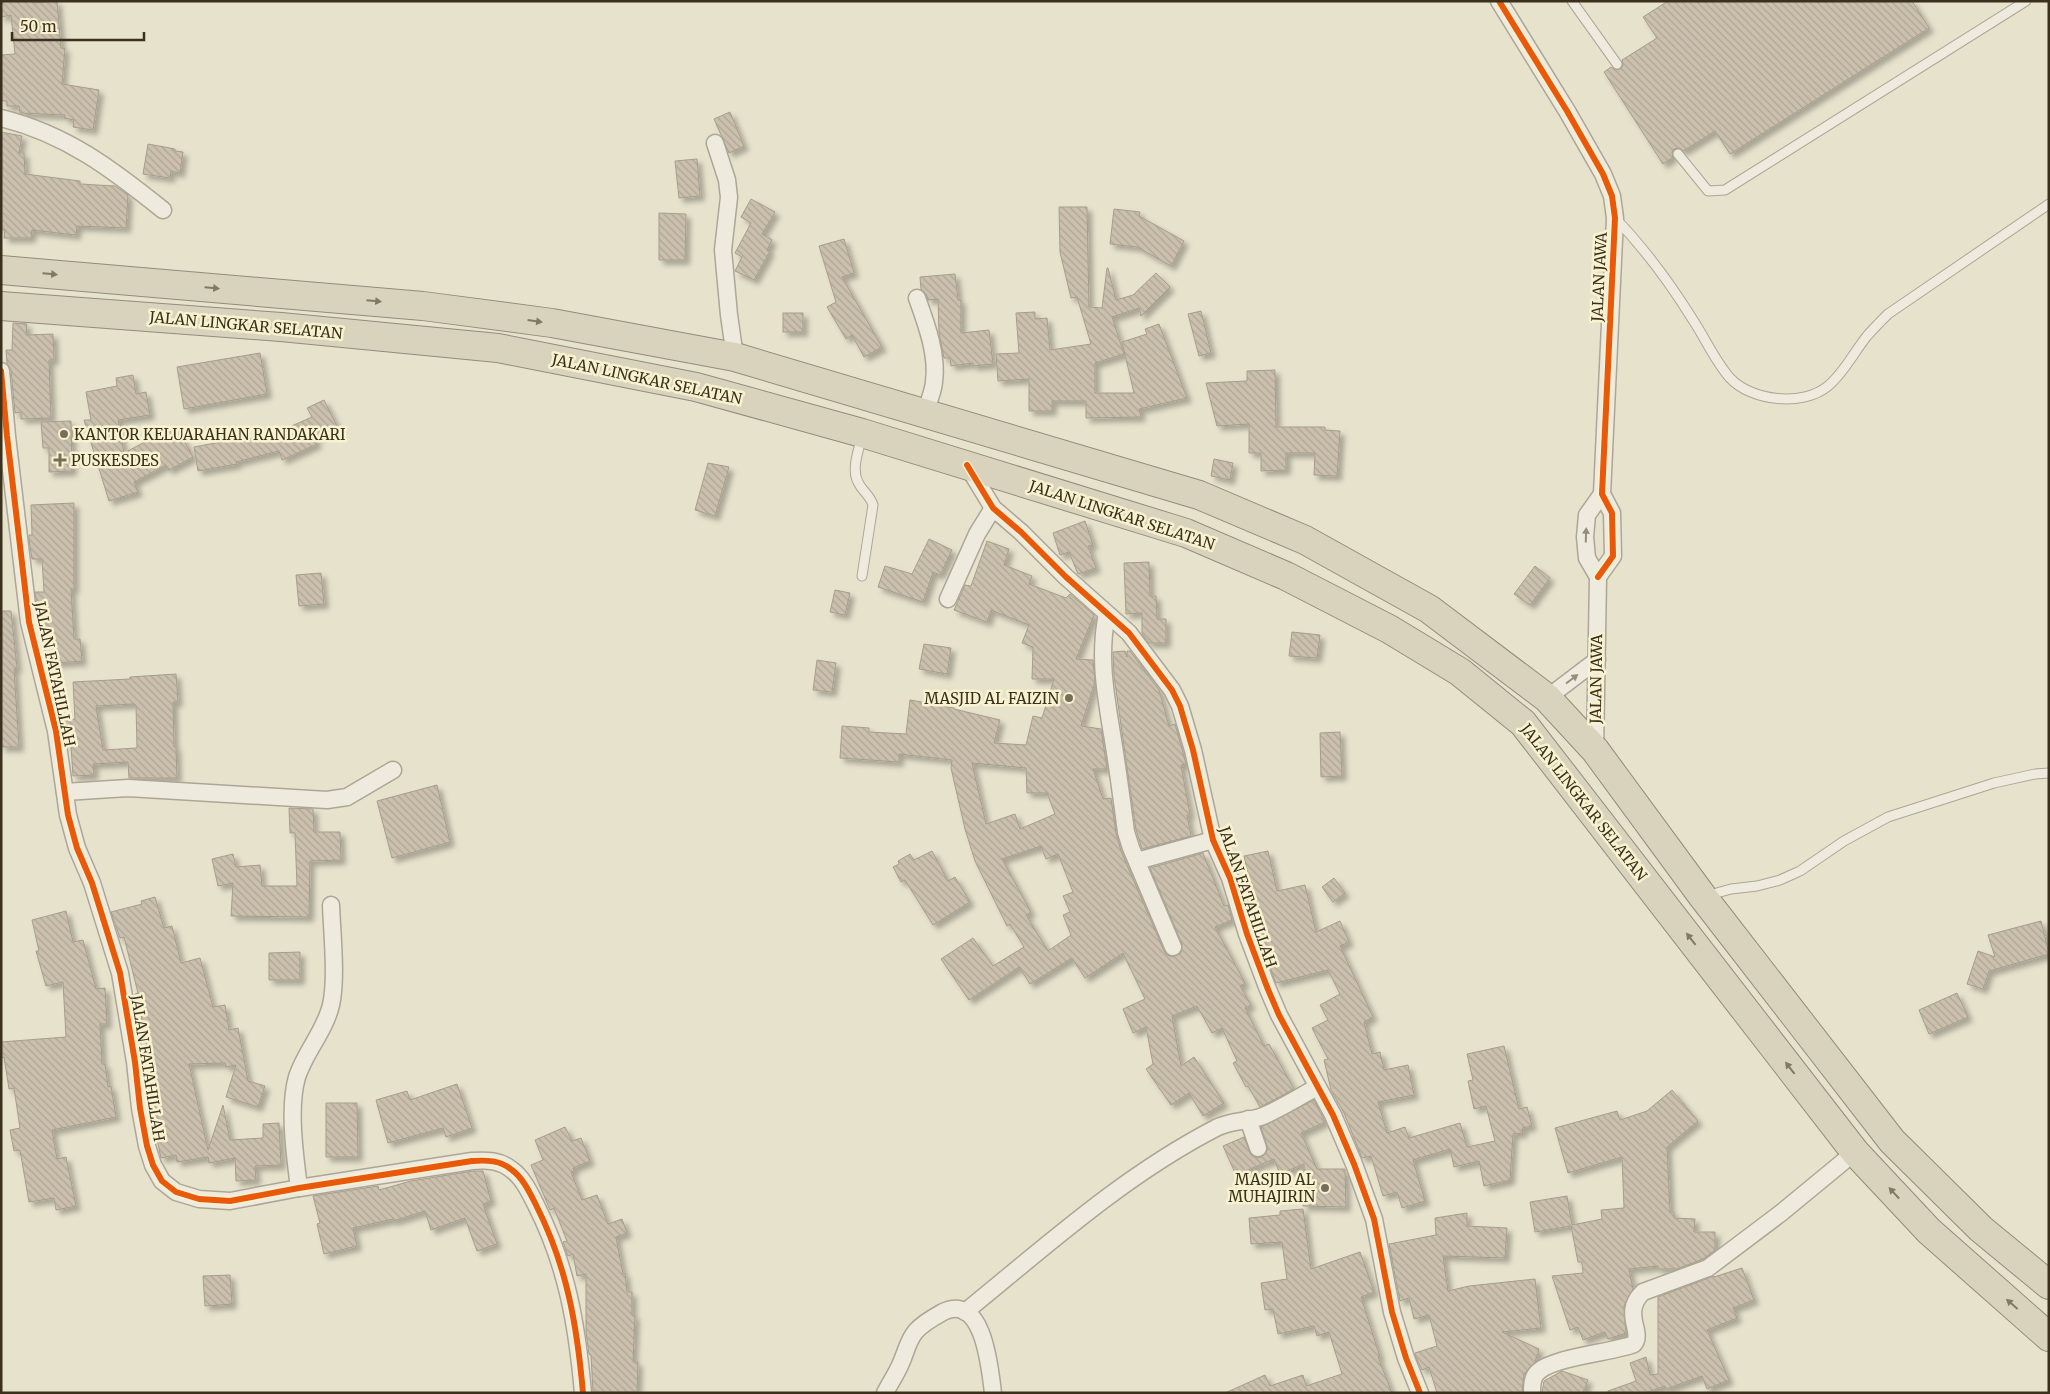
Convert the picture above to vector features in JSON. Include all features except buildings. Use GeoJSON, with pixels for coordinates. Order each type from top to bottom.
{"type":"FeatureCollection","features":[{"type":"Feature","properties":{"kind":"highway"},"geometry":{"type":"LineString","coordinates":[[1,270],[423,306],[552,323],[735,357],[1200,495],[1305,540],[1429,609],[1547,698],[1595,750],[1704,897],[1892,1141],[1980,1229],[2049,1285]]}},
{"type":"Feature","properties":{"kind":"highway"},"geometry":{"type":"LineString","coordinates":[[281,327],[282,294]]}},
{"type":"Feature","properties":{"kind":"highway","name":"JALAN LINGKAR SELATAN"},"geometry":{"type":"LineString","coordinates":[[1,306],[281,327],[498,348],[696,387],[862,433],[1186,533],[1295,580],[1389,629],[1460,672],[1523,723],[1855,1152],[1929,1231],[2049,1336]]}},
{"type":"Feature","properties":{"kind":"highway"},"geometry":{"type":"LineString","coordinates":[[1460,672],[1474,642]]}},
{"type":"Feature","properties":{"kind":"street","name":"JALAN JAWA"},"geometry":{"type":"LineString","coordinates":[[1499,1],[1567,111],[1603,174],[1612,196],[1615,218],[1602,494],[1612,513],[1614,556],[1598,577]]}},
{"type":"Feature","properties":{"kind":"street"},"geometry":{"type":"LineString","coordinates":[[1,118],[48,132],[76,147],[104,164],[163,210]]}},
{"type":"Feature","properties":{"kind":"street"},"geometry":{"type":"LineString","coordinates":[[715,143],[727,180],[729,197],[723,250],[735,357]]}},
{"type":"Feature","properties":{"kind":"street"},"geometry":{"type":"LineString","coordinates":[[917,298],[928,332],[935,373],[933,388],[925,413]]}},
{"type":"Feature","properties":{"kind":"street","name":"JALAN FATAHILLAH"},"geometry":{"type":"LineString","coordinates":[[1,371],[29,622],[36,657],[56,731],[68,815],[77,848],[92,883],[120,973],[135,1062],[140,1108],[152,1165],[162,1182],[176,1192],[199,1199],[230,1201],[299,1188],[472,1161],[492,1160],[513,1170],[528,1190],[540,1213],[565,1275],[570,1294],[583,1393]]}},
{"type":"Feature","properties":{"kind":"street","name":"JALAN FATAHILLAH"},"geometry":{"type":"LineString","coordinates":[[967,465],[993,508],[1106,614],[1129,633],[1172,690],[1180,706],[1193,750],[1213,840],[1230,878],[1247,934],[1267,987],[1279,1015],[1333,1115],[1374,1219],[1392,1312],[1406,1358],[1420,1393]]}},
{"type":"Feature","properties":{"kind":"street","name":"JALAN JAWA"},"geometry":{"type":"LineString","coordinates":[[1595,750],[1598,577],[1587,558],[1585,537],[1587,515],[1602,494]]}},
{"type":"Feature","properties":{"kind":"street"},"geometry":{"type":"LineString","coordinates":[[948,599],[977,534],[993,508]]}},
{"type":"Feature","properties":{"kind":"street"},"geometry":{"type":"LineString","coordinates":[[1106,614],[1102,643],[1107,709],[1126,832],[1173,947]]}},
{"type":"Feature","properties":{"kind":"street"},"geometry":{"type":"LineString","coordinates":[[1547,698],[1597,660]]}},
{"type":"Feature","properties":{"kind":"street"},"geometry":{"type":"LineString","coordinates":[[66,792],[138,788],[327,800],[347,797],[393,770]]}},
{"type":"Feature","properties":{"kind":"street"},"geometry":{"type":"LineString","coordinates":[[1137,861],[1213,840]]}},
{"type":"Feature","properties":{"kind":"street"},"geometry":{"type":"LineString","coordinates":[[299,1188],[294,1150],[294,1092],[297,1077],[331,1004],[334,971],[331,905]]}},
{"type":"Feature","properties":{"kind":"street"},"geometry":{"type":"LineString","coordinates":[[965,1312],[1105,1198],[1150,1168],[1217,1127],[1230,1122],[1262,1116],[1317,1088]]}},
{"type":"Feature","properties":{"kind":"street"},"geometry":{"type":"LineString","coordinates":[[1248,1119],[1258,1148]]}},
{"type":"Feature","properties":{"kind":"street"},"geometry":{"type":"LineString","coordinates":[[1532,1393],[1533,1380],[1536,1374],[1549,1365],[1634,1344],[1637,1336],[1632,1316],[1636,1298],[1643,1292],[1708,1268],[1781,1213],[1855,1152]]}},
{"type":"Feature","properties":{"kind":"street"},"geometry":{"type":"LineString","coordinates":[[885,1393],[916,1331],[932,1318],[948,1310],[956,1309],[965,1312],[974,1319],[982,1334],[988,1357],[993,1393]]}},
{"type":"Feature","properties":{"kind":"lane"},"geometry":{"type":"LineString","coordinates":[[1572,1],[1617,64]]}},
{"type":"Feature","properties":{"kind":"lane"},"geometry":{"type":"LineString","coordinates":[[1678,154],[1708,191],[1725,190],[2026,1]]}},
{"type":"Feature","properties":{"kind":"lane"},"geometry":{"type":"LineString","coordinates":[[1615,218],[1642,247],[1671,286],[1730,378],[1744,390],[1759,396],[1776,399],[1812,395],[1827,387],[1840,373],[1868,335],[1888,314],[2049,204]]}},
{"type":"Feature","properties":{"kind":"lane"},"geometry":{"type":"LineString","coordinates":[[862,433],[856,465],[856,476],[858,484],[871,497],[873,505],[862,576]]}},
{"type":"Feature","properties":{"kind":"lane"},"geometry":{"type":"LineString","coordinates":[[1704,897],[1731,889],[1757,886],[1780,880],[1800,871],[1844,842],[1888,817],[1994,783],[2028,775],[2049,773]]}},
{"type":"Feature","properties":{"kind":"cycle path"},"geometry":{"type":"LineString","coordinates":[[1499,1],[1567,111],[1603,174],[1612,196],[1615,218],[1602,494],[1612,513],[1613,556],[1598,577]]}},
{"type":"Feature","properties":{"kind":"cycle path"},"geometry":{"type":"LineString","coordinates":[[1,371],[29,622],[56,731],[68,815],[77,848],[92,883],[120,973],[147,1146],[153,1165],[162,1181],[176,1192],[199,1199],[230,1201],[299,1188],[472,1161],[488,1161],[503,1164],[516,1173],[526,1186],[556,1251],[574,1320],[583,1393]]}},
{"type":"Feature","properties":{"kind":"cycle path"},"geometry":{"type":"LineString","coordinates":[[967,465],[993,508],[1129,633],[1172,690],[1180,706],[1193,750],[1213,840],[1230,878],[1247,934],[1267,987],[1279,1015],[1333,1115],[1354,1164],[1374,1219],[1392,1312],[1406,1358],[1420,1393]]}},
{"type":"Feature","properties":{"kind":"place","name":"KANTOR KELUARAHAN RANDAKARI"},"geometry":{"type":"Point","coordinates":[64,434]}},
{"type":"Feature","properties":{"kind":"place","name":"PUSKESDES"},"geometry":{"type":"Point","coordinates":[60,460]}},
{"type":"Feature","properties":{"kind":"place","name":"MASJID AL FAIZIN"},"geometry":{"type":"Point","coordinates":[1069,698]}},
{"type":"Feature","properties":{"kind":"place","name":"MASJID AL MUHAJIRIN"},"geometry":{"type":"Point","coordinates":[1325,1188]}}]}
